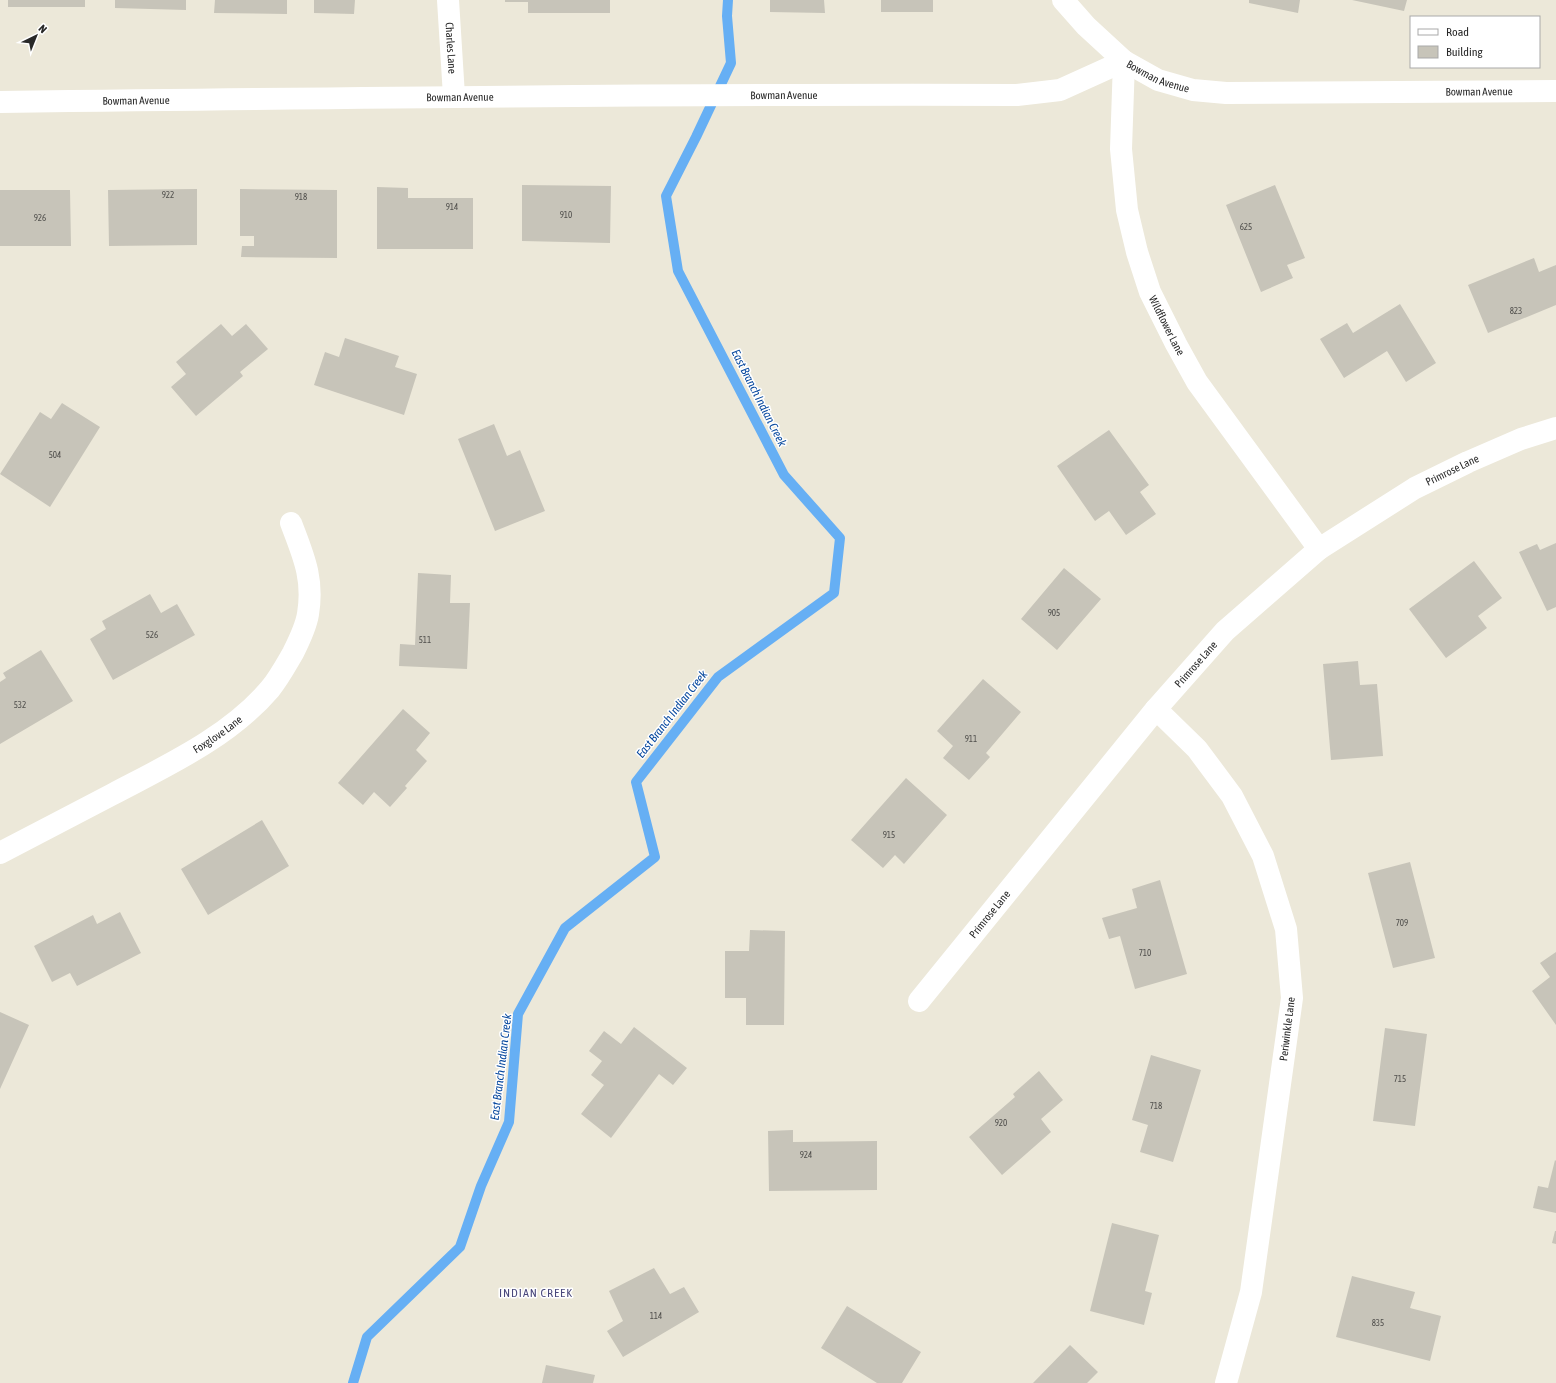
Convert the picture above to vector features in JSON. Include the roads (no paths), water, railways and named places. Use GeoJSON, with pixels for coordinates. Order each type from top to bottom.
{"type":"FeatureCollection","features":[{"type":"Feature","properties":{"kind":"street","name":"Charles Lane"},"geometry":{"type":"LineString","coordinates":[[448,0],[454,96]]}},
{"type":"Feature","properties":{"kind":"street"},"geometry":{"type":"LineString","coordinates":[[1063,0],[1086,26],[1124,61]]}},
{"type":"Feature","properties":{"kind":"street","name":"Bowman Avenue"},"geometry":{"type":"LineString","coordinates":[[0,102],[744,94],[1017,95],[1060,90],[1124,61],[1158,80],[1193,90],[1226,93],[1556,91]]}},
{"type":"Feature","properties":{"kind":"street","name":"Wildflower Lane"},"geometry":{"type":"LineString","coordinates":[[1124,61],[1121,148],[1127,210],[1137,252],[1150,292],[1197,382],[1319,549]]}},
{"type":"Feature","properties":{"kind":"street","name":"Primrose Lane"},"geometry":{"type":"LineString","coordinates":[[919,1001],[1156,709],[1225,631],[1319,549],[1415,488],[1468,462],[1521,439],[1556,428]]}},
{"type":"Feature","properties":{"kind":"street","name":"Foxglove Lane"},"geometry":{"type":"LineString","coordinates":[[0,853],[161,769],[204,744],[234,724],[270,688],[286,667],[299,642],[308,615],[310,594],[308,570],[291,523]]}},
{"type":"Feature","properties":{"kind":"street","name":"Periwinkle Lane"},"geometry":{"type":"LineString","coordinates":[[1156,709],[1197,749],[1232,796],[1263,856],[1286,929],[1292,998],[1291,1006],[1251,1292],[1226,1383]]}},
{"type":"Feature","properties":{"kind":"waterway","name":"East Branch Indian Creek"},"geometry":{"type":"LineString","coordinates":[[353,1383],[367,1337],[460,1247],[481,1186],[509,1122],[518,1014],[565,928],[655,857],[636,782],[718,677],[834,593],[840,538],[784,475],[678,271],[666,196],[731,63],[727,16],[728,0]]}},
{"type":"Feature","properties":{"kind":"district","name":"INDIAN CREEK"},"geometry":{"type":"Point","coordinates":[536,1293]}}]}
